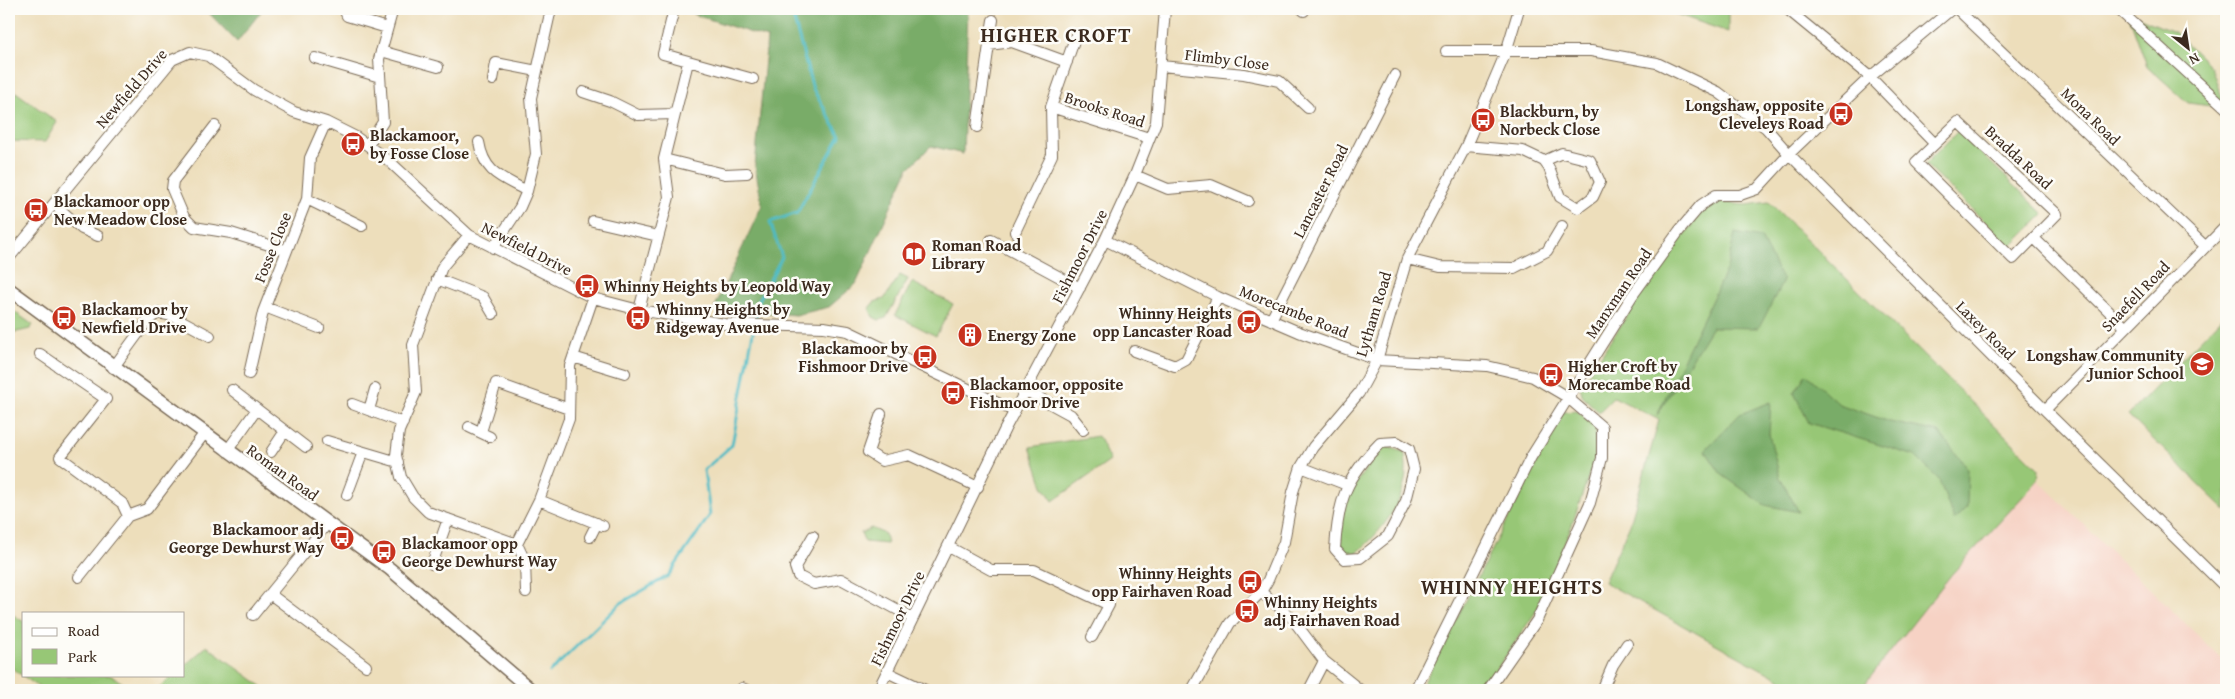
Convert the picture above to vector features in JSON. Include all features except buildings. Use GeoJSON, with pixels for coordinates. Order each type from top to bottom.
{"type":"FeatureCollection","features":[{"type":"Feature","properties":{"kind":"street"},"geometry":{"type":"LineString","coordinates":[[344,9],[347,16],[387,28]]}},
{"type":"Feature","properties":{"kind":"street"},"geometry":{"type":"LineString","coordinates":[[368,145],[383,122],[379,59],[393,9]]}},
{"type":"Feature","properties":{"kind":"street"},"geometry":{"type":"LineString","coordinates":[[493,248],[520,207],[527,191],[536,154],[531,98],[552,9]]}},
{"type":"Feature","properties":{"kind":"street"},"geometry":{"type":"LineString","coordinates":[[674,9],[664,54],[753,79]]}},
{"type":"Feature","properties":{"kind":"street","name":"Fishmoor Drive"},"geometry":{"type":"LineString","coordinates":[[878,690],[1014,411],[1105,240],[1135,175],[1156,122],[1165,9]]}},
{"type":"Feature","properties":{"kind":"street","name":"Lytham Road"},"geometry":{"type":"LineString","coordinates":[[1192,690],[1230,623],[1261,592],[1284,542],[1293,492],[1302,467],[1313,447],[1360,393],[1377,360],[1406,259],[1466,146],[1506,52],[1518,9]]}},
{"type":"Feature","properties":{"kind":"street"},"geometry":{"type":"LineString","coordinates":[[1787,9],[1870,77],[1935,144]]}},
{"type":"Feature","properties":{"kind":"street","name":"Manxman Road"},"geometry":{"type":"LineString","coordinates":[[1415,690],[1530,457],[1632,296],[1679,231],[1701,205],[1716,195],[1740,196],[1758,189],[1790,154],[1870,77],[1952,9]]}},
{"type":"Feature","properties":{"kind":"street","name":"Mona Road"},"geometry":{"type":"LineString","coordinates":[[1957,9],[2205,246]]}},
{"type":"Feature","properties":{"kind":"street"},"geometry":{"type":"LineString","coordinates":[[2118,9],[2226,108]]}},
{"type":"Feature","properties":{"kind":"street"},"geometry":{"type":"LineString","coordinates":[[977,127],[993,20]]}},
{"type":"Feature","properties":{"kind":"street","name":"Brooks Road"},"geometry":{"type":"LineString","coordinates":[[1015,232],[1052,155],[1052,107],[1076,35]]}},
{"type":"Feature","properties":{"kind":"street"},"geometry":{"type":"LineString","coordinates":[[989,44],[1012,42],[1067,62]]}},
{"type":"Feature","properties":{"kind":"street"},"geometry":{"type":"LineString","coordinates":[[381,51],[438,67]]}},
{"type":"Feature","properties":{"kind":"street","name":"Laxey Road"},"geometry":{"type":"LineString","coordinates":[[1446,51],[1591,51],[1657,62],[1718,92],[1766,128],[2045,410],[2226,588]]}},
{"type":"Feature","properties":{"kind":"street","name":"Newfield Drive"},"geometry":{"type":"LineString","coordinates":[[9,258],[172,60],[184,52],[196,52],[208,56],[269,99],[302,116],[326,122],[368,145],[389,161],[469,235],[593,298],[639,310],[726,324],[824,328],[848,332],[1014,411]]}},
{"type":"Feature","properties":{"kind":"street"},"geometry":{"type":"LineString","coordinates":[[315,58],[380,77]]}},
{"type":"Feature","properties":{"kind":"street"},"geometry":{"type":"LineString","coordinates":[[639,310],[669,197],[664,159],[688,62]]}},
{"type":"Feature","properties":{"kind":"street"},"geometry":{"type":"LineString","coordinates":[[494,80],[496,63],[538,71]]}},
{"type":"Feature","properties":{"kind":"street","name":"Flimby Close"},"geometry":{"type":"LineString","coordinates":[[1161,66],[1244,74],[1279,81],[1308,108]]}},
{"type":"Feature","properties":{"kind":"street","name":"Lancaster Road"},"geometry":{"type":"LineString","coordinates":[[1271,320],[1395,75]]}},
{"type":"Feature","properties":{"kind":"street"},"geometry":{"type":"LineString","coordinates":[[583,92],[610,100],[638,115],[675,114]]}},
{"type":"Feature","properties":{"kind":"street","name":"Brooks Road"},"geometry":{"type":"LineString","coordinates":[[1052,107],[1149,138]]}},
{"type":"Feature","properties":{"kind":"street","name":"Fosse Close"},"geometry":{"type":"LineString","coordinates":[[249,374],[264,307],[285,250],[307,199],[310,158],[326,122]]}},
{"type":"Feature","properties":{"kind":"street","name":"Bradda Road"},"geometry":{"type":"LineString","coordinates":[[1958,122],[2058,214],[2013,259],[1916,162],[1935,144],[1958,122]]}},
{"type":"Feature","properties":{"kind":"street"},"geometry":{"type":"LineString","coordinates":[[215,126],[173,181],[172,189],[184,217],[194,226],[231,233],[285,250]]}},
{"type":"Feature","properties":{"kind":"street"},"geometry":{"type":"LineString","coordinates":[[479,142],[481,157],[494,173],[527,191]]}},
{"type":"Feature","properties":{"kind":"street"},"geometry":{"type":"LineString","coordinates":[[1466,146],[1523,151],[1544,161],[1549,168],[1560,197],[1578,208],[1592,197],[1600,182],[1590,160],[1562,152],[1544,161]]}},
{"type":"Feature","properties":{"kind":"street"},"geometry":{"type":"LineString","coordinates":[[664,159],[726,174],[747,173]]}},
{"type":"Feature","properties":{"kind":"street"},"geometry":{"type":"LineString","coordinates":[[1135,175],[1168,189],[1211,185],[1248,201]]}},
{"type":"Feature","properties":{"kind":"street","name":"Fosse Close"},"geometry":{"type":"LineString","coordinates":[[307,199],[362,226]]}},
{"type":"Feature","properties":{"kind":"street"},"geometry":{"type":"LineString","coordinates":[[54,204],[82,229],[98,236]]}},
{"type":"Feature","properties":{"kind":"street"},"geometry":{"type":"LineString","coordinates":[[593,221],[658,236]]}},
{"type":"Feature","properties":{"kind":"street"},"geometry":{"type":"LineString","coordinates":[[1406,259],[1440,267],[1514,268],[1546,251],[1562,226]]}},
{"type":"Feature","properties":{"kind":"street","name":"Snaefell Road"},"geometry":{"type":"LineString","coordinates":[[2045,410],[2226,226]]}},
{"type":"Feature","properties":{"kind":"street"},"geometry":{"type":"LineString","coordinates":[[469,235],[442,267],[413,345],[416,392],[399,431],[396,455],[401,477],[413,497],[428,512],[518,544]]}},
{"type":"Feature","properties":{"kind":"street"},"geometry":{"type":"LineString","coordinates":[[2034,238],[2125,328]]}},
{"type":"Feature","properties":{"kind":"street"},"geometry":{"type":"LineString","coordinates":[[991,240],[1080,288]]}},
{"type":"Feature","properties":{"kind":"street","name":"Morecambe Road"},"geometry":{"type":"LineString","coordinates":[[1105,240],[1218,297],[1271,320],[1377,360],[1487,366],[1533,377],[1567,397],[1602,427],[1602,458],[1590,503],[1537,620],[1488,690]]}},
{"type":"Feature","properties":{"kind":"street"},"geometry":{"type":"LineString","coordinates":[[437,279],[483,297],[493,314]]}},
{"type":"Feature","properties":{"kind":"street","name":"Roman Road"},"geometry":{"type":"LineString","coordinates":[[9,290],[390,569],[531,690]]}},
{"type":"Feature","properties":{"kind":"street"},"geometry":{"type":"LineString","coordinates":[[1134,350],[1175,366],[1186,360],[1218,297]]}},
{"type":"Feature","properties":{"kind":"street"},"geometry":{"type":"LineString","coordinates":[[526,592],[525,561],[518,544],[539,500],[569,419],[570,366],[593,298]]}},
{"type":"Feature","properties":{"kind":"street","name":"Fosse Close"},"geometry":{"type":"LineString","coordinates":[[264,307],[319,328]]}},
{"type":"Feature","properties":{"kind":"street"},"geometry":{"type":"LineString","coordinates":[[113,368],[148,320],[158,312],[173,316],[210,336]]}},
{"type":"Feature","properties":{"kind":"street"},"geometry":{"type":"LineString","coordinates":[[40,354],[106,399],[60,457],[122,503],[128,516]]}},
{"type":"Feature","properties":{"kind":"street"},"geometry":{"type":"LineString","coordinates":[[573,357],[625,373]]}},
{"type":"Feature","properties":{"kind":"street"},"geometry":{"type":"LineString","coordinates":[[469,427],[485,435],[496,383],[569,409]]}},
{"type":"Feature","properties":{"kind":"street"},"geometry":{"type":"LineString","coordinates":[[369,410],[375,389]]}},
{"type":"Feature","properties":{"kind":"street"},"geometry":{"type":"LineString","coordinates":[[232,390],[306,447]]}},
{"type":"Feature","properties":{"kind":"street"},"geometry":{"type":"LineString","coordinates":[[1025,390],[1072,415],[1082,430]]}},
{"type":"Feature","properties":{"kind":"street"},"geometry":{"type":"LineString","coordinates":[[352,404],[403,422]]}},
{"type":"Feature","properties":{"kind":"street"},"geometry":{"type":"LineString","coordinates":[[227,451],[257,409]]}},
{"type":"Feature","properties":{"kind":"street"},"geometry":{"type":"LineString","coordinates":[[881,414],[868,452],[882,461],[909,455],[978,487]]}},
{"type":"Feature","properties":{"kind":"street"},"geometry":{"type":"LineString","coordinates":[[271,452],[285,431]]}},
{"type":"Feature","properties":{"kind":"street"},"geometry":{"type":"LineString","coordinates":[[79,577],[128,516],[147,509],[204,434]]}},
{"type":"Feature","properties":{"kind":"street"},"geometry":{"type":"LineString","coordinates":[[327,441],[398,462]]}},
{"type":"Feature","properties":{"kind":"street"},"geometry":{"type":"LineString","coordinates":[[1397,442],[1409,449],[1414,469],[1406,501],[1388,536],[1360,558],[1344,559],[1334,549],[1337,516],[1347,485],[1363,460],[1380,443],[1397,442]]}},
{"type":"Feature","properties":{"kind":"street"},"geometry":{"type":"LineString","coordinates":[[347,495],[364,452]]}},
{"type":"Feature","properties":{"kind":"street"},"geometry":{"type":"LineString","coordinates":[[1302,467],[1347,485]]}},
{"type":"Feature","properties":{"kind":"street"},"geometry":{"type":"LineString","coordinates":[[539,500],[600,524],[590,537]]}},
{"type":"Feature","properties":{"kind":"street"},"geometry":{"type":"LineString","coordinates":[[432,564],[448,519]]}},
{"type":"Feature","properties":{"kind":"street"},"geometry":{"type":"LineString","coordinates":[[253,615],[327,524]]}},
{"type":"Feature","properties":{"kind":"street"},"geometry":{"type":"LineString","coordinates":[[812,536],[796,567],[798,576],[814,584],[841,579],[913,618]]}},
{"type":"Feature","properties":{"kind":"street"},"geometry":{"type":"LineString","coordinates":[[949,546],[991,570],[1034,570],[1109,605],[1092,637]]}},
{"type":"Feature","properties":{"kind":"street"},"geometry":{"type":"LineString","coordinates":[[1261,592],[1291,617],[1324,662],[1360,690]]}},
{"type":"Feature","properties":{"kind":"street"},"geometry":{"type":"LineString","coordinates":[[270,594],[366,666]]}},
{"type":"Feature","properties":{"kind":"street"},"geometry":{"type":"LineString","coordinates":[[1602,690],[1613,665],[1627,644]]}},
{"type":"Feature","properties":{"kind":"street"},"geometry":{"type":"LineString","coordinates":[[1309,690],[1324,662]]}},
{"type":"Feature","properties":{"kind":"street"},"geometry":{"type":"LineString","coordinates":[[887,672],[925,690]]}},
{"type":"Feature","properties":{"kind":"street"},"geometry":{"type":"LineString","coordinates":[[741,690],[742,688],[747,690]]}},
{"type":"Feature","properties":{"kind":"shaded area"},"geometry":{"type":"Polygon","coordinates":[[[2038,480],[2226,663],[2226,690],[1869,690],[1865,684],[1951,575],[2038,480]]]}},
{"type":"Feature","properties":{"kind":"green space"},"geometry":{"type":"Polygon","coordinates":[[[205,9],[263,9],[237,42],[205,9]]]}},
{"type":"Feature","properties":{"kind":"green space"},"geometry":{"type":"Polygon","coordinates":[[[693,9],[968,9],[963,154],[931,146],[908,169],[856,284],[829,307],[796,315],[714,309],[762,205],[755,166],[767,38],[693,14],[693,9]]]}},
{"type":"Feature","properties":{"kind":"green space"},"geometry":{"type":"Polygon","coordinates":[[[1649,9],[1728,9],[1728,32],[1676,14],[1649,9]]]}},
{"type":"Feature","properties":{"kind":"green space"},"geometry":{"type":"Polygon","coordinates":[[[2128,13],[2176,33],[2211,67],[2226,108],[2188,103],[2147,66],[2128,13]]]}},
{"type":"Feature","properties":{"kind":"green space"},"geometry":{"type":"Polygon","coordinates":[[[9,87],[57,122],[45,142],[9,141],[9,87]]]}},
{"type":"Feature","properties":{"kind":"green space"},"geometry":{"type":"Polygon","coordinates":[[[1958,131],[2044,214],[2011,247],[1925,164],[1958,131]]]}},
{"type":"Feature","properties":{"kind":"green space"},"geometry":{"type":"Polygon","coordinates":[[[1718,202],[1746,205],[1769,202],[2039,469],[2038,480],[1951,575],[1865,684],[1869,690],[1799,690],[1604,582],[1630,524],[1659,420],[1614,397],[1599,412],[1583,397],[1580,387],[1661,264],[1703,211],[1718,202]]]}},
{"type":"Feature","properties":{"kind":"green space"},"geometry":{"type":"Polygon","coordinates":[[[1735,233],[1761,238],[1783,281],[1759,328],[1712,327],[1657,415],[1727,268],[1735,233]]]}},
{"type":"Feature","properties":{"kind":"green space"},"geometry":{"type":"Polygon","coordinates":[[[900,275],[908,279],[886,318],[879,320],[873,317],[869,308],[874,302],[884,299],[900,275]]]}},
{"type":"Feature","properties":{"kind":"green space"},"geometry":{"type":"Polygon","coordinates":[[[912,282],[953,304],[936,336],[895,315],[912,282]]]}},
{"type":"Feature","properties":{"kind":"green space"},"geometry":{"type":"Polygon","coordinates":[[[9,308],[33,325],[30,329],[9,334],[9,308]]]}},
{"type":"Feature","properties":{"kind":"green space","name":"Longshaw Community Junior School"},"geometry":{"type":"Polygon","coordinates":[[[2226,313],[2226,510],[2128,415],[2226,313]]]}},
{"type":"Feature","properties":{"kind":"green space"},"geometry":{"type":"Polygon","coordinates":[[[1806,374],[1839,404],[1890,422],[1939,432],[1968,469],[1967,507],[1954,520],[1939,480],[1915,456],[1809,423],[1794,393],[1806,374]]]}},
{"type":"Feature","properties":{"kind":"green space"},"geometry":{"type":"Polygon","coordinates":[[[1771,402],[1769,434],[1780,478],[1799,512],[1765,505],[1721,474],[1705,450],[1740,414],[1771,402]]]}},
{"type":"Feature","properties":{"kind":"green space"},"geometry":{"type":"Polygon","coordinates":[[[1577,411],[1596,426],[1595,457],[1572,525],[1537,610],[1490,679],[1480,690],[1420,690],[1563,412],[1577,411]]]}},
{"type":"Feature","properties":{"kind":"green space"},"geometry":{"type":"Polygon","coordinates":[[[1098,436],[1110,461],[1053,501],[1043,486],[1030,447],[1098,436]]]}},
{"type":"Feature","properties":{"kind":"green space"},"geometry":{"type":"Polygon","coordinates":[[[1385,446],[1404,452],[1406,467],[1401,495],[1387,521],[1357,553],[1344,551],[1340,537],[1343,508],[1357,481],[1385,446]]]}},
{"type":"Feature","properties":{"kind":"green space"},"geometry":{"type":"Polygon","coordinates":[[[871,528],[885,534],[887,544],[865,542],[861,533],[871,528]]]}},
{"type":"Feature","properties":{"kind":"green space"},"geometry":{"type":"Polygon","coordinates":[[[9,612],[22,621],[22,675],[9,666],[9,612]]]}},
{"type":"Feature","properties":{"kind":"green space"},"geometry":{"type":"Polygon","coordinates":[[[207,646],[267,690],[156,690],[172,676],[185,676],[185,665],[207,646]]]}},
{"type":"Feature","properties":{"kind":"green space"},"geometry":{"type":"Polygon","coordinates":[[[23,676],[112,676],[134,690],[43,690],[23,676]]]}},
{"type":"Feature","properties":{"kind":"waterway"},"geometry":{"type":"LineString","coordinates":[[550,672],[621,603],[668,576],[710,515],[704,470],[732,445],[759,300],[782,257],[770,222],[797,213],[840,136],[813,89],[791,9]]}},
{"type":"Feature","properties":{"kind":"place","name":"Longshaw, opposite Cleveleys Road"},"geometry":{"type":"Point","coordinates":[1841,114]}},
{"type":"Feature","properties":{"kind":"place","name":"Blackburn, by Norbeck Close"},"geometry":{"type":"Point","coordinates":[1483,120]}},
{"type":"Feature","properties":{"kind":"place","name":"Blackamoor, by Fosse Close"},"geometry":{"type":"Point","coordinates":[353,144]}},
{"type":"Feature","properties":{"kind":"place","name":"Blackamoor opp New Meadow Close"},"geometry":{"type":"Point","coordinates":[36,210]}},
{"type":"Feature","properties":{"kind":"place","name":"Roman Road Library"},"geometry":{"type":"Point","coordinates":[914,254]}},
{"type":"Feature","properties":{"kind":"place","name":"Whinny Heights by Leopold Way"},"geometry":{"type":"Point","coordinates":[587,286]}},
{"type":"Feature","properties":{"kind":"place","name":"Blackamoor by Newfield Drive"},"geometry":{"type":"Point","coordinates":[64,318]}},
{"type":"Feature","properties":{"kind":"place","name":"Whinny Heights by Ridgeway Avenue"},"geometry":{"type":"Point","coordinates":[638,318]}},
{"type":"Feature","properties":{"kind":"place","name":"Whinny Heights opp Lancaster Road"},"geometry":{"type":"Point","coordinates":[1249,322]}},
{"type":"Feature","properties":{"kind":"place","name":"Energy Zone"},"geometry":{"type":"Point","coordinates":[970,335]}},
{"type":"Feature","properties":{"kind":"place","name":"Blackamoor by Fishmoor Drive"},"geometry":{"type":"Point","coordinates":[925,357]}},
{"type":"Feature","properties":{"kind":"place","name":"Longshaw Community Junior School"},"geometry":{"type":"Point","coordinates":[2202,364]}},
{"type":"Feature","properties":{"kind":"place","name":"Higher Croft by Morecambe Road"},"geometry":{"type":"Point","coordinates":[1551,375]}},
{"type":"Feature","properties":{"kind":"place","name":"Blackamoor, opposite Fishmoor Drive"},"geometry":{"type":"Point","coordinates":[953,393]}},
{"type":"Feature","properties":{"kind":"place","name":"Blackamoor adj George Dewhurst Way"},"geometry":{"type":"Point","coordinates":[342,538]}},
{"type":"Feature","properties":{"kind":"place","name":"Blackamoor opp George Dewhurst Way"},"geometry":{"type":"Point","coordinates":[384,552]}},
{"type":"Feature","properties":{"kind":"place","name":"Whinny Heights opp Fairhaven Road"},"geometry":{"type":"Point","coordinates":[1250,582]}},
{"type":"Feature","properties":{"kind":"place","name":"Whinny Heights adj Fairhaven Road"},"geometry":{"type":"Point","coordinates":[1247,611]}},
{"type":"Feature","properties":{"kind":"district","name":"HIGHER CROFT"},"geometry":{"type":"Point","coordinates":[1056,35]}},
{"type":"Feature","properties":{"kind":"district","name":"WHINNY HEIGHTS"},"geometry":{"type":"Point","coordinates":[1512,587]}}]}
